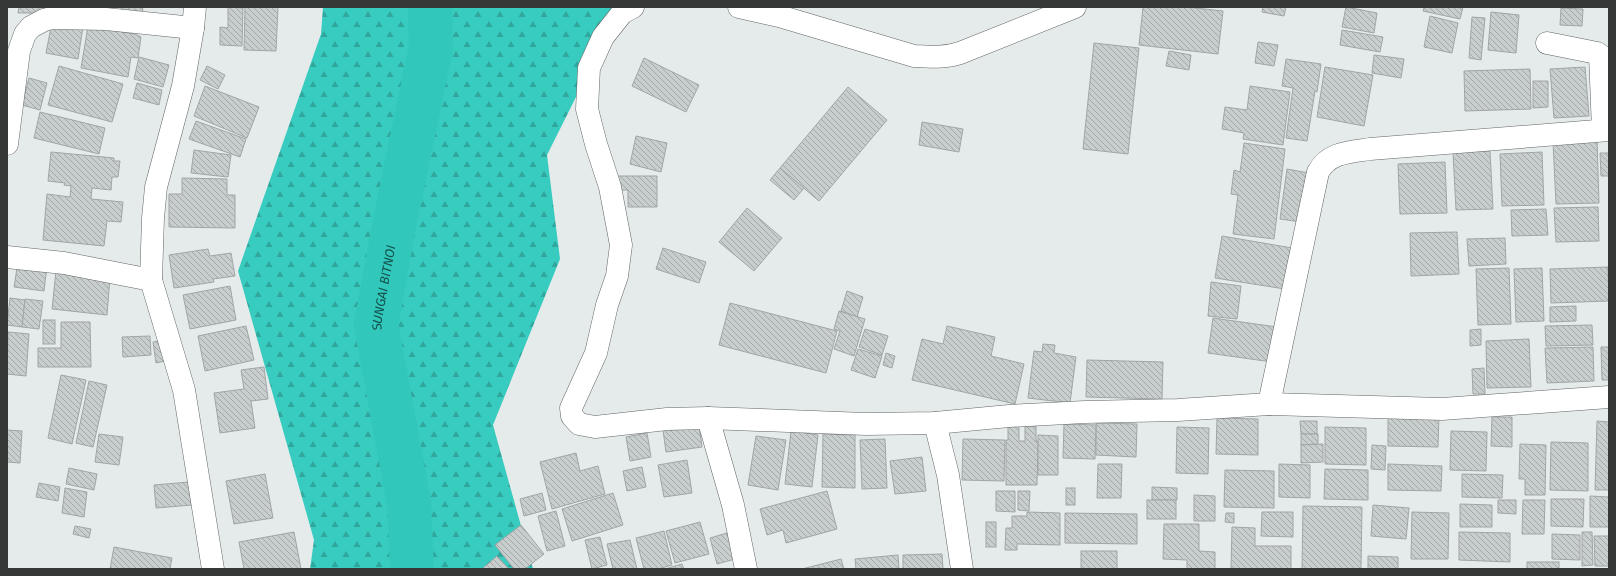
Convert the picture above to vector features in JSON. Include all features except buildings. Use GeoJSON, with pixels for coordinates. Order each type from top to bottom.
{"type":"FeatureCollection","features":[{"type":"Feature","properties":{"kind":"street"},"geometry":{"type":"LineString","coordinates":[[633,7],[622,13],[603,36],[589,68],[588,109],[596,144],[610,187],[621,245],[617,276],[607,305],[596,353],[570,408],[572,416],[579,424],[595,427],[667,419],[708,418],[866,424],[935,423],[1009,416],[1085,412],[1178,410],[1268,404],[1442,409],[1609,397]]}},
{"type":"Feature","properties":{"kind":"street"},"geometry":{"type":"LineString","coordinates":[[739,7],[779,16],[914,56],[947,57],[1075,7]]}},
{"type":"Feature","properties":{"kind":"street"},"geometry":{"type":"LineString","coordinates":[[7,144],[19,50],[25,34],[36,23],[52,18],[194,17],[183,86],[156,187],[153,218],[151,280],[184,390],[213,569]]}},
{"type":"Feature","properties":{"kind":"street"},"geometry":{"type":"LineString","coordinates":[[1268,404],[1318,172],[1326,161],[1337,154],[1370,148],[1606,130],[1600,55],[1597,53],[1547,43]]}},
{"type":"Feature","properties":{"kind":"street"},"geometry":{"type":"LineString","coordinates":[[7,257],[64,263],[151,280]]}},
{"type":"Feature","properties":{"kind":"street"},"geometry":{"type":"LineString","coordinates":[[708,418],[733,505],[746,569]]}},
{"type":"Feature","properties":{"kind":"street"},"geometry":{"type":"LineString","coordinates":[[935,423],[948,475],[962,569]]}},
{"type":"Feature","properties":{"kind":"green space"},"geometry":{"type":"Polygon","coordinates":[[[323,7],[621,7],[547,155],[560,259],[493,425],[533,569],[310,569],[314,540],[238,271],[321,34],[323,7]]]}},
{"type":"Feature","properties":{"kind":"waterway","name":"SUNGAI BITNOI"},"geometry":{"type":"LineString","coordinates":[[412,569],[409,503],[376,325],[395,221],[431,47],[430,7]]}}]}
